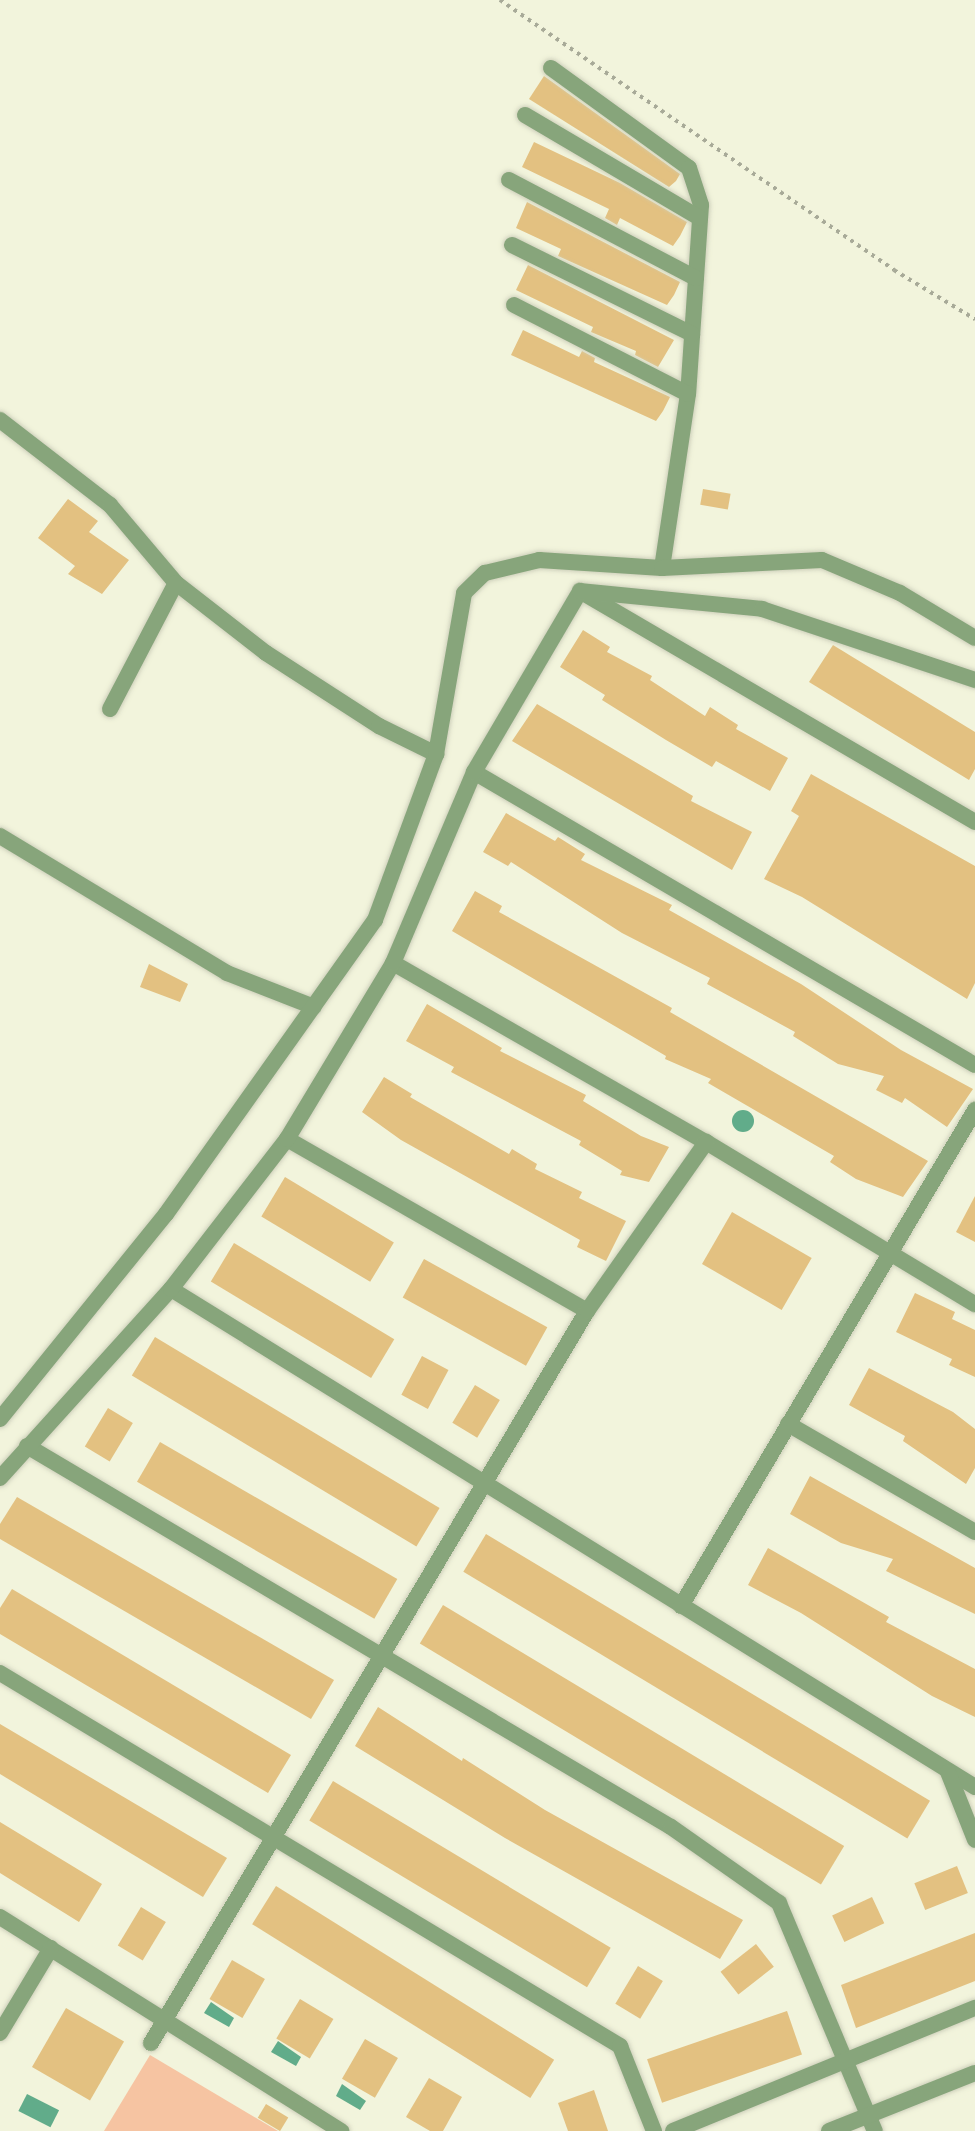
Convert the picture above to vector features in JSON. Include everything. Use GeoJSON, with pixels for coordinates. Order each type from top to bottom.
{"type":"FeatureCollection","features":[{"type":"Feature","properties":{"kind":"street"},"geometry":{"type":"LineString","coordinates":[[551,68],[690,168],[701,205],[688,394],[662,568]]}},
{"type":"Feature","properties":{"kind":"street"},"geometry":{"type":"LineString","coordinates":[[525,115],[701,218]]}},
{"type":"Feature","properties":{"kind":"street"},"geometry":{"type":"LineString","coordinates":[[509,180],[696,278]]}},
{"type":"Feature","properties":{"kind":"street"},"geometry":{"type":"LineString","coordinates":[[512,245],[692,334]]}},
{"type":"Feature","properties":{"kind":"street"},"geometry":{"type":"LineString","coordinates":[[514,305],[688,394]]}},
{"type":"Feature","properties":{"kind":"street"},"geometry":{"type":"LineString","coordinates":[[0,420],[110,505],[176,583],[312,683],[379,726],[436,754]]}},
{"type":"Feature","properties":{"kind":"street"},"geometry":{"type":"LineString","coordinates":[[0,1419],[166,1214],[375,920],[436,754],[464,593],[485,573],[539,560],[662,568],[822,560],[900,593],[975,638]]}},
{"type":"Feature","properties":{"kind":"street"},"geometry":{"type":"LineString","coordinates":[[110,709],[176,583]]}},
{"type":"Feature","properties":{"kind":"street"},"geometry":{"type":"LineString","coordinates":[[580,591],[762,609],[975,680]]}},
{"type":"Feature","properties":{"kind":"street"},"geometry":{"type":"LineString","coordinates":[[0,1478],[171,1289],[287,1139],[393,963],[474,772],[580,591]]}},
{"type":"Feature","properties":{"kind":"street"},"geometry":{"type":"LineString","coordinates":[[580,591],[975,822]]}},
{"type":"Feature","properties":{"kind":"street"},"geometry":{"type":"LineString","coordinates":[[474,772],[975,1065]]}},
{"type":"Feature","properties":{"kind":"street"},"geometry":{"type":"LineString","coordinates":[[0,836],[227,973],[314,1007]]}},
{"type":"Feature","properties":{"kind":"street"},"geometry":{"type":"LineString","coordinates":[[393,963],[706,1142],[975,1304]]}},
{"type":"Feature","properties":{"kind":"street"},"geometry":{"type":"LineString","coordinates":[[681,1606],[975,1110]]}},
{"type":"Feature","properties":{"kind":"street"},"geometry":{"type":"LineString","coordinates":[[287,1139],[587,1311]]}},
{"type":"Feature","properties":{"kind":"street"},"geometry":{"type":"LineString","coordinates":[[151,2043],[587,1311],[706,1142]]}},
{"type":"Feature","properties":{"kind":"street"},"geometry":{"type":"LineString","coordinates":[[171,1289],[975,1787]]}},
{"type":"Feature","properties":{"kind":"street"},"geometry":{"type":"LineString","coordinates":[[788,1424],[975,1532]]}},
{"type":"Feature","properties":{"kind":"street"},"geometry":{"type":"LineString","coordinates":[[27,1446],[671,1827],[779,1903],[875,2131]]}},
{"type":"Feature","properties":{"kind":"street"},"geometry":{"type":"LineString","coordinates":[[0,1673],[620,2046],[654,2131]]}},
{"type":"Feature","properties":{"kind":"street"},"geometry":{"type":"LineString","coordinates":[[948,1772],[975,1840]]}},
{"type":"Feature","properties":{"kind":"street"},"geometry":{"type":"LineString","coordinates":[[0,1917],[341,2131]]}},
{"type":"Feature","properties":{"kind":"street"},"geometry":{"type":"LineString","coordinates":[[0,2033],[51,1948]]}},
{"type":"Feature","properties":{"kind":"street"},"geometry":{"type":"LineString","coordinates":[[673,2131],[975,2008]]}},
{"type":"Feature","properties":{"kind":"street"},"geometry":{"type":"LineString","coordinates":[[829,2131],[975,2073]]}},
{"type":"Feature","properties":{"kind":"path"},"geometry":{"type":"LineString","coordinates":[[500,0],[682,128],[975,319]]}},
{"type":"Feature","properties":{"kind":"shaded area"},"geometry":{"type":"Polygon","coordinates":[[[743,1110],[751,1113],[754,1121],[751,1129],[743,1132],[735,1129],[732,1121],[735,1113],[743,1110]]]}},
{"type":"Feature","properties":{"kind":"shaded area"},"geometry":{"type":"Polygon","coordinates":[[[211,2002],[234,2018],[229,2027],[204,2013],[211,2002]]]}},
{"type":"Feature","properties":{"kind":"shaded area"},"geometry":{"type":"Polygon","coordinates":[[[278,2041],[301,2057],[296,2066],[271,2052],[278,2041]]]}},
{"type":"Feature","properties":{"kind":"shaded area"},"geometry":{"type":"Polygon","coordinates":[[[150,2055],[278,2131],[104,2131],[150,2055]]]}},
{"type":"Feature","properties":{"kind":"shaded area"},"geometry":{"type":"Polygon","coordinates":[[[342,2084],[366,2101],[360,2110],[336,2096],[342,2084]]]}},
{"type":"Feature","properties":{"kind":"shaded area"},"geometry":{"type":"Polygon","coordinates":[[[27,2094],[59,2110],[50,2127],[18,2111],[27,2094]]]}},
{"type":"Feature","properties":{"kind":"building"},"geometry":{"type":"Polygon","coordinates":[[[544,76],[680,174],[676,181],[669,187],[529,99],[544,76]]]}},
{"type":"Feature","properties":{"kind":"building"},"geometry":{"type":"Polygon","coordinates":[[[534,142],[620,183],[687,222],[680,236],[673,246],[620,218],[617,225],[605,218],[609,209],[522,167],[534,142]]]}},
{"type":"Feature","properties":{"kind":"building"},"geometry":{"type":"Polygon","coordinates":[[[527,202],[680,282],[674,295],[667,305],[558,256],[561,249],[516,228],[527,202]]]}},
{"type":"Feature","properties":{"kind":"building"},"geometry":{"type":"Polygon","coordinates":[[[528,265],[674,340],[658,367],[635,355],[636,351],[591,332],[593,327],[516,290],[528,265]]]}},
{"type":"Feature","properties":{"kind":"building"},"geometry":{"type":"Polygon","coordinates":[[[523,330],[579,357],[582,351],[595,358],[594,362],[670,397],[663,411],[656,421],[511,355],[523,330]]]}},
{"type":"Feature","properties":{"kind":"building"},"geometry":{"type":"Polygon","coordinates":[[[703,489],[731,494],[728,510],[700,505],[703,489]]]}},
{"type":"Feature","properties":{"kind":"building"},"geometry":{"type":"Polygon","coordinates":[[[68,499],[98,521],[89,532],[129,560],[102,594],[68,574],[75,566],[38,538],[68,499]]]}},
{"type":"Feature","properties":{"kind":"building"},"geometry":{"type":"Polygon","coordinates":[[[583,630],[610,647],[607,652],[652,676],[650,680],[705,716],[710,707],[738,725],[736,729],[788,758],[770,791],[716,761],[712,767],[666,740],[602,700],[605,695],[560,667],[583,630]]]}},
{"type":"Feature","properties":{"kind":"building"},"geometry":{"type":"Polygon","coordinates":[[[833,645],[975,732],[975,769],[969,780],[809,682],[833,645]]]}},
{"type":"Feature","properties":{"kind":"building"},"geometry":{"type":"Polygon","coordinates":[[[537,704],[693,796],[691,801],[752,832],[732,870],[512,741],[537,704]]]}},
{"type":"Feature","properties":{"kind":"building"},"geometry":{"type":"Polygon","coordinates":[[[811,774],[975,866],[975,983],[967,999],[802,897],[764,879],[799,816],[791,811],[811,774]]]}},
{"type":"Feature","properties":{"kind":"building"},"geometry":{"type":"Polygon","coordinates":[[[506,813],[555,841],[558,837],[585,854],[581,860],[672,905],[669,910],[801,984],[901,1050],[973,1089],[947,1127],[905,1098],[902,1103],[876,1090],[884,1076],[838,1064],[793,1036],[795,1032],[707,984],[710,978],[622,933],[511,862],[508,866],[483,852],[506,813]]]}},
{"type":"Feature","properties":{"kind":"building"},"geometry":{"type":"Polygon","coordinates":[[[475,891],[502,906],[499,912],[672,1008],[670,1012],[928,1161],[903,1197],[856,1179],[830,1162],[834,1156],[708,1083],[711,1079],[665,1059],[666,1056],[452,931],[475,891]]]}},
{"type":"Feature","properties":{"kind":"building"},"geometry":{"type":"Polygon","coordinates":[[[149,964],[188,984],[180,1002],[140,987],[149,964]]]}},
{"type":"Feature","properties":{"kind":"building"},"geometry":{"type":"Polygon","coordinates":[[[427,1004],[502,1048],[500,1051],[586,1095],[583,1101],[641,1136],[669,1147],[649,1182],[620,1175],[622,1171],[579,1145],[581,1141],[451,1072],[454,1067],[406,1041],[427,1004]]]}},
{"type":"Feature","properties":{"kind":"building"},"geometry":{"type":"Polygon","coordinates":[[[384,1077],[412,1094],[410,1097],[509,1154],[512,1149],[537,1164],[535,1169],[582,1192],[579,1198],[626,1221],[606,1261],[577,1247],[580,1240],[401,1140],[362,1112],[384,1077]]]}},
{"type":"Feature","properties":{"kind":"building"},"geometry":{"type":"Polygon","coordinates":[[[285,1177],[394,1242],[370,1282],[261,1216],[285,1177]]]}},
{"type":"Feature","properties":{"kind":"building"},"geometry":{"type":"Polygon","coordinates":[[[975,1196],[975,1242],[956,1232],[975,1196]]]}},
{"type":"Feature","properties":{"kind":"building"},"geometry":{"type":"Polygon","coordinates":[[[732,1212],[812,1258],[782,1310],[702,1264],[732,1212]]]}},
{"type":"Feature","properties":{"kind":"building"},"geometry":{"type":"Polygon","coordinates":[[[234,1243],[394,1339],[371,1378],[211,1282],[234,1243]]]}},
{"type":"Feature","properties":{"kind":"building"},"geometry":{"type":"Polygon","coordinates":[[[424,1259],[547,1327],[526,1366],[403,1297],[424,1259]]]}},
{"type":"Feature","properties":{"kind":"building"},"geometry":{"type":"Polygon","coordinates":[[[915,1293],[955,1312],[952,1319],[975,1330],[975,1377],[949,1365],[952,1359],[896,1332],[915,1293]]]}},
{"type":"Feature","properties":{"kind":"building"},"geometry":{"type":"Polygon","coordinates":[[[155,1337],[440,1508],[416,1547],[132,1376],[155,1337]]]}},
{"type":"Feature","properties":{"kind":"building"},"geometry":{"type":"Polygon","coordinates":[[[422,1356],[448,1370],[428,1409],[401,1395],[422,1356]]]}},
{"type":"Feature","properties":{"kind":"building"},"geometry":{"type":"Polygon","coordinates":[[[869,1368],[953,1412],[975,1429],[975,1468],[966,1484],[903,1441],[905,1436],[849,1405],[869,1368]]]}},
{"type":"Feature","properties":{"kind":"building"},"geometry":{"type":"Polygon","coordinates":[[[475,1385],[500,1400],[477,1438],[452,1423],[475,1385]]]}},
{"type":"Feature","properties":{"kind":"building"},"geometry":{"type":"Polygon","coordinates":[[[108,1408],[133,1423],[110,1462],[85,1447],[108,1408]]]}},
{"type":"Feature","properties":{"kind":"building"},"geometry":{"type":"Polygon","coordinates":[[[160,1442],[397,1579],[374,1619],[137,1482],[160,1442]]]}},
{"type":"Feature","properties":{"kind":"building"},"geometry":{"type":"Polygon","coordinates":[[[810,1476],[975,1568],[975,1614],[886,1571],[893,1559],[841,1543],[790,1514],[810,1476]]]}},
{"type":"Feature","properties":{"kind":"building"},"geometry":{"type":"Polygon","coordinates":[[[17,1497],[334,1680],[311,1719],[0,1539],[0,1524],[17,1497]]]}},
{"type":"Feature","properties":{"kind":"building"},"geometry":{"type":"Polygon","coordinates":[[[486,1534],[930,1801],[907,1839],[463,1572],[486,1534]]]}},
{"type":"Feature","properties":{"kind":"building"},"geometry":{"type":"Polygon","coordinates":[[[768,1548],[889,1617],[886,1622],[975,1669],[975,1717],[932,1696],[801,1613],[748,1585],[768,1548]]]}},
{"type":"Feature","properties":{"kind":"building"},"geometry":{"type":"Polygon","coordinates":[[[12,1589],[291,1755],[268,1793],[0,1634],[0,1608],[12,1589]]]}},
{"type":"Feature","properties":{"kind":"building"},"geometry":{"type":"Polygon","coordinates":[[[443,1605],[844,1846],[821,1885],[420,1644],[443,1605]]]}},
{"type":"Feature","properties":{"kind":"building"},"geometry":{"type":"Polygon","coordinates":[[[378,1707],[545,1810],[743,1920],[720,1959],[505,1838],[355,1746],[378,1707]]]}},
{"type":"Feature","properties":{"kind":"building"},"geometry":{"type":"Polygon","coordinates":[[[0,1724],[227,1858],[203,1897],[0,1774],[0,1724]]]}},
{"type":"Feature","properties":{"kind":"building"},"geometry":{"type":"Polygon","coordinates":[[[333,1781],[611,1948],[587,1987],[309,1820],[333,1781]]]}},
{"type":"Feature","properties":{"kind":"building"},"geometry":{"type":"Polygon","coordinates":[[[0,1822],[102,1884],[79,1922],[0,1873],[0,1822]]]}},
{"type":"Feature","properties":{"kind":"building"},"geometry":{"type":"Polygon","coordinates":[[[957,1866],[968,1893],[925,1910],[914,1883],[957,1866]]]}},
{"type":"Feature","properties":{"kind":"building"},"geometry":{"type":"Polygon","coordinates":[[[276,1886],[554,2060],[530,2098],[252,1924],[276,1886]]]}},
{"type":"Feature","properties":{"kind":"building"},"geometry":{"type":"Polygon","coordinates":[[[872,1897],[884,1923],[844,1942],[832,1916],[872,1897]]]}},
{"type":"Feature","properties":{"kind":"building"},"geometry":{"type":"Polygon","coordinates":[[[141,1907],[166,1922],[143,1961],[118,1946],[141,1907]]]}},
{"type":"Feature","properties":{"kind":"building"},"geometry":{"type":"Polygon","coordinates":[[[975,1933],[975,1981],[856,2028],[841,1985],[975,1933]]]}},
{"type":"Feature","properties":{"kind":"building"},"geometry":{"type":"Polygon","coordinates":[[[756,1944],[774,1967],[738,1995],[721,1972],[756,1944]]]}},
{"type":"Feature","properties":{"kind":"building"},"geometry":{"type":"Polygon","coordinates":[[[232,1960],[265,1979],[242,2018],[210,1999],[232,1960]]]}},
{"type":"Feature","properties":{"kind":"building"},"geometry":{"type":"Polygon","coordinates":[[[638,1966],[663,1981],[640,2019],[615,2004],[638,1966]]]}},
{"type":"Feature","properties":{"kind":"building"},"geometry":{"type":"Polygon","coordinates":[[[300,1999],[333,2019],[310,2059],[276,2038],[300,1999]]]}},
{"type":"Feature","properties":{"kind":"building"},"geometry":{"type":"Polygon","coordinates":[[[66,2008],[124,2042],[90,2100],[32,2067],[66,2008]]]}},
{"type":"Feature","properties":{"kind":"building"},"geometry":{"type":"Polygon","coordinates":[[[787,2011],[802,2054],[662,2103],[647,2059],[787,2011]]]}},
{"type":"Feature","properties":{"kind":"building"},"geometry":{"type":"Polygon","coordinates":[[[365,2039],[398,2058],[375,2098],[342,2079],[365,2039]]]}},
{"type":"Feature","properties":{"kind":"building"},"geometry":{"type":"Polygon","coordinates":[[[429,2078],[462,2097],[443,2131],[430,2131],[406,2117],[429,2078]]]}},
{"type":"Feature","properties":{"kind":"building"},"geometry":{"type":"Polygon","coordinates":[[[594,2090],[608,2131],[568,2131],[558,2103],[594,2090]]]}},
{"type":"Feature","properties":{"kind":"building"},"geometry":{"type":"Polygon","coordinates":[[[266,2104],[288,2117],[280,2131],[258,2118],[266,2104]]]}}]}
